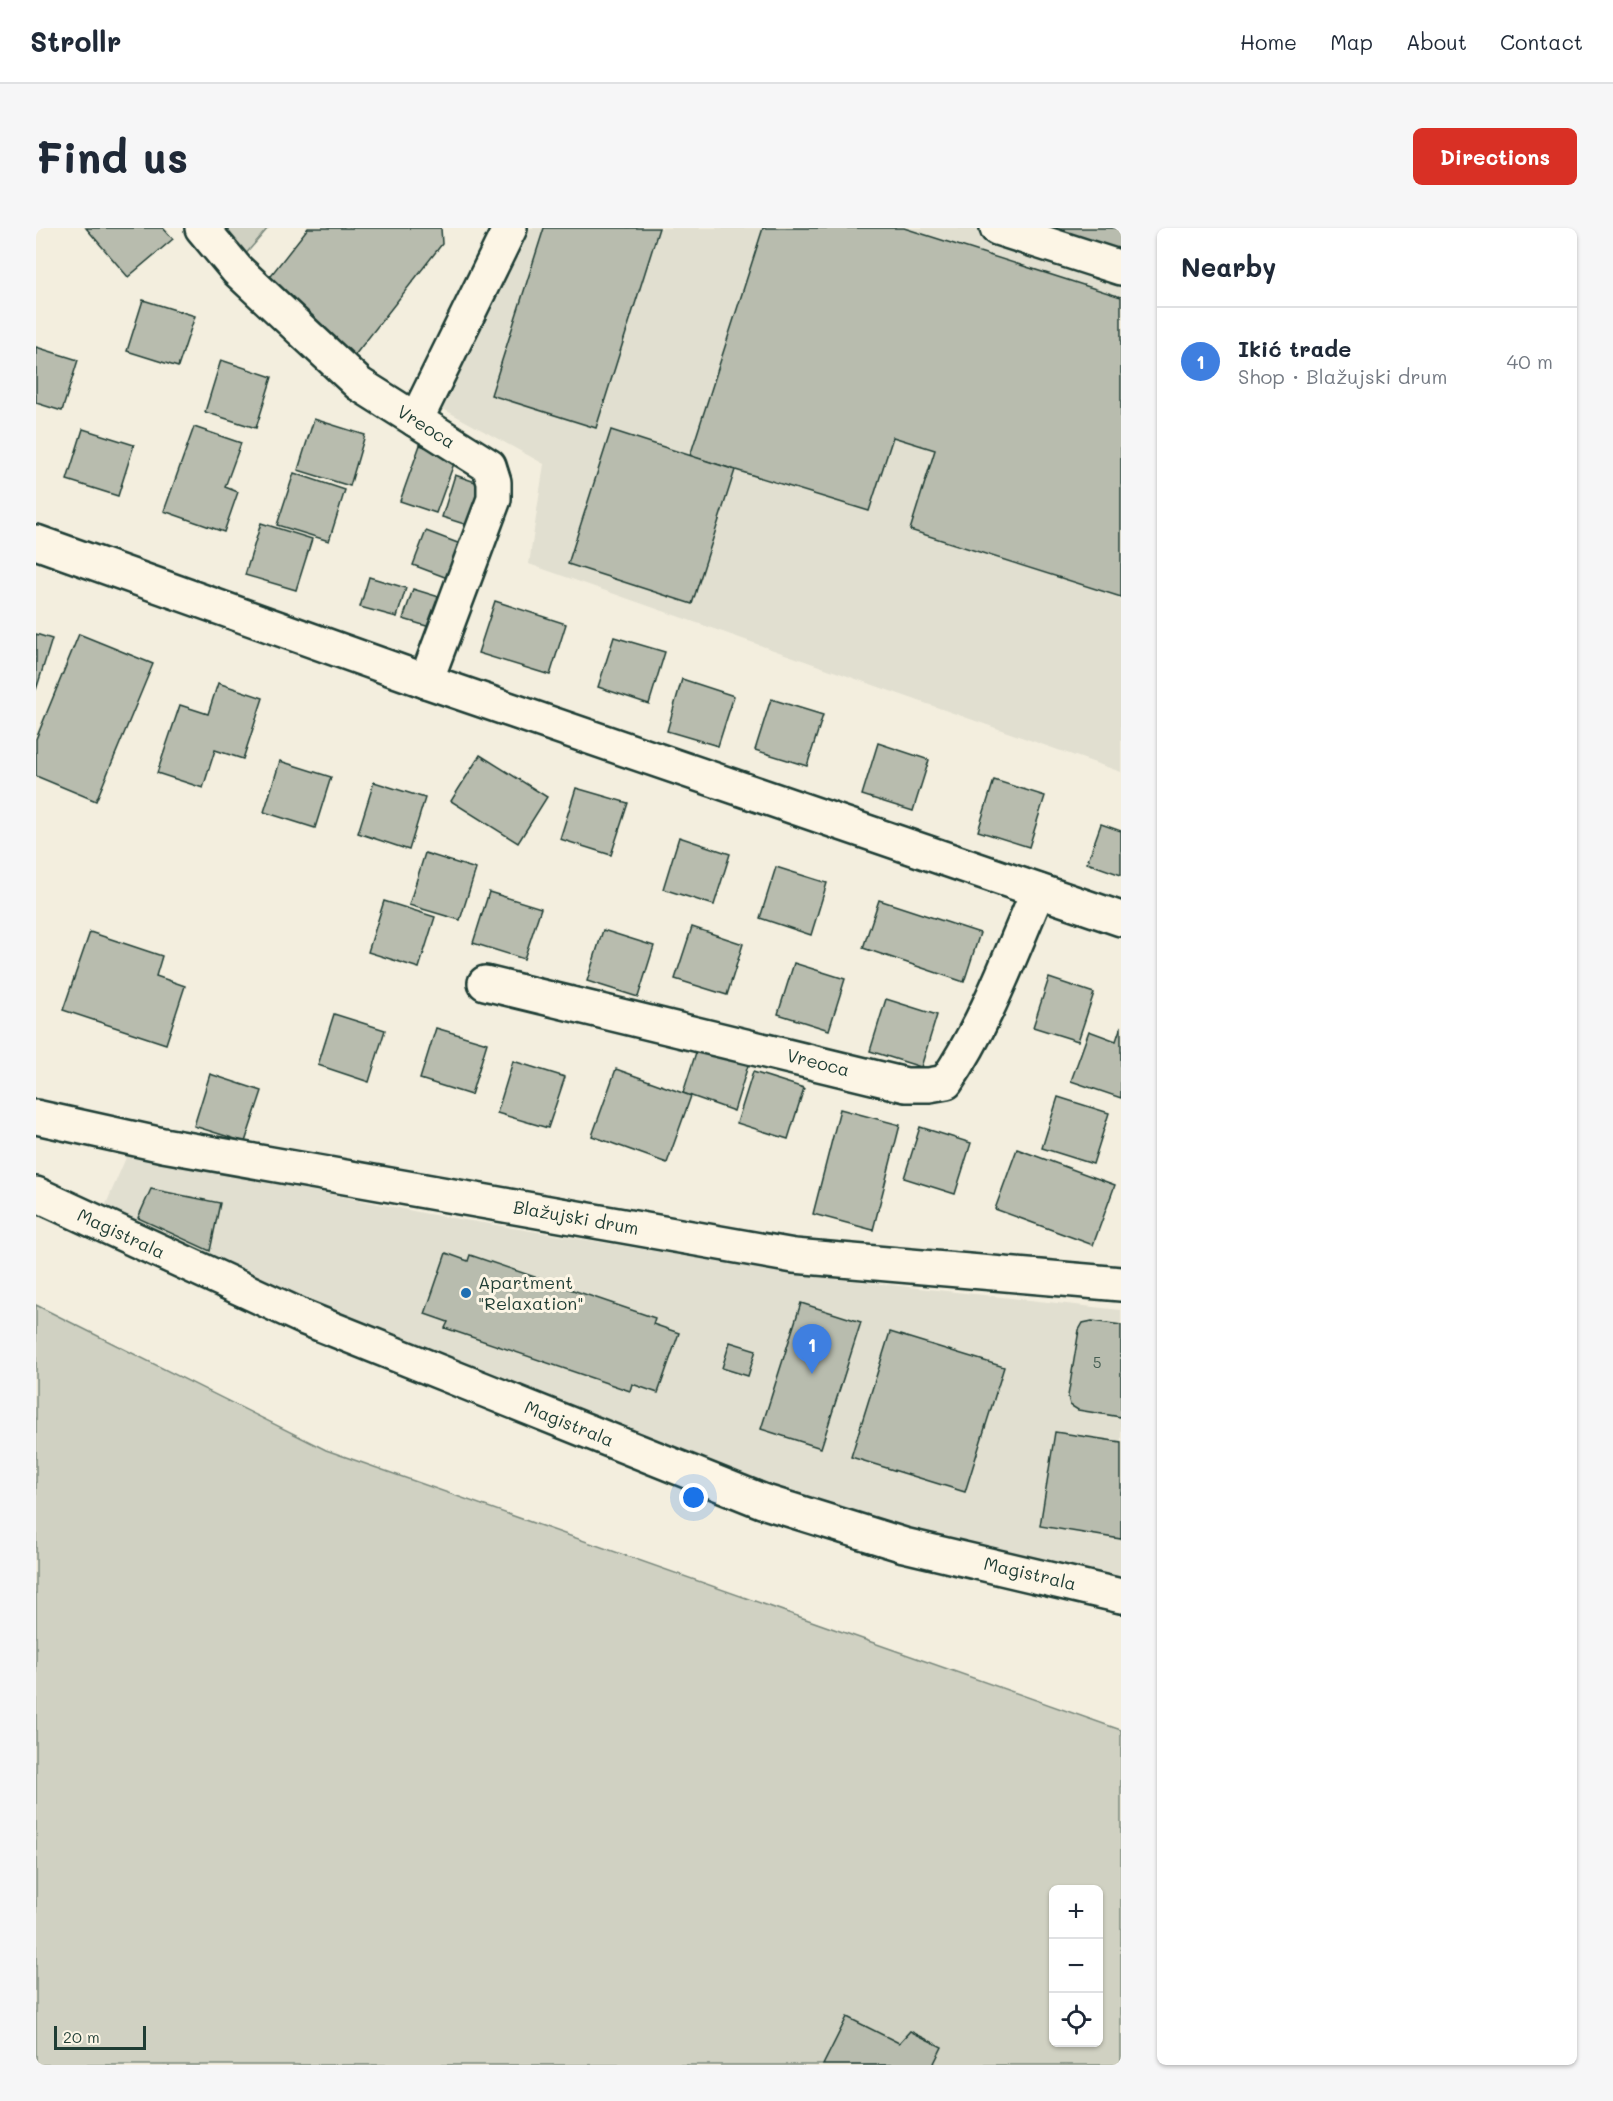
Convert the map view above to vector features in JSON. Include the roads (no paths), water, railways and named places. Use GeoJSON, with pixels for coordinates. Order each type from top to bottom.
{"type":"FeatureCollection","features":[{"type":"Feature","properties":{"kind":"street","name":"Vreoca"},"geometry":{"type":"LineString","coordinates":[[202,228],[237,270],[359,384],[489,466],[494,483],[494,499],[426,681]]}},
{"type":"Feature","properties":{"kind":"street"},"geometry":{"type":"LineString","coordinates":[[416,420],[510,228]]}},
{"type":"Feature","properties":{"kind":"street"},"geometry":{"type":"LineString","coordinates":[[997,228],[1121,268]]}},
{"type":"Feature","properties":{"kind":"street"},"geometry":{"type":"LineString","coordinates":[[36,542],[426,681],[1121,919]]}},
{"type":"Feature","properties":{"kind":"street","name":"Vreoca"},"geometry":{"type":"LineString","coordinates":[[485,983],[906,1085],[929,1085],[946,1082],[980,1026],[1038,891]]}},
{"type":"Feature","properties":{"kind":"street","name":"Blažujski drum"},"geometry":{"type":"LineString","coordinates":[[36,1117],[163,1145],[794,1256],[1121,1284]]}},
{"type":"Feature","properties":{"kind":"street","name":"Magistrala"},"geometry":{"type":"LineString","coordinates":[[36,1194],[305,1318],[762,1501],[904,1545],[1121,1596]]}},
{"type":"Feature","properties":{"kind":"place","name":"Apartment \"Relaxation\""},"geometry":{"type":"Point","coordinates":[466,1293]}},
{"type":"Feature","properties":{"kind":"place","name":"Ikić trade"},"geometry":{"type":"Point","coordinates":[812,1374]}}]}
